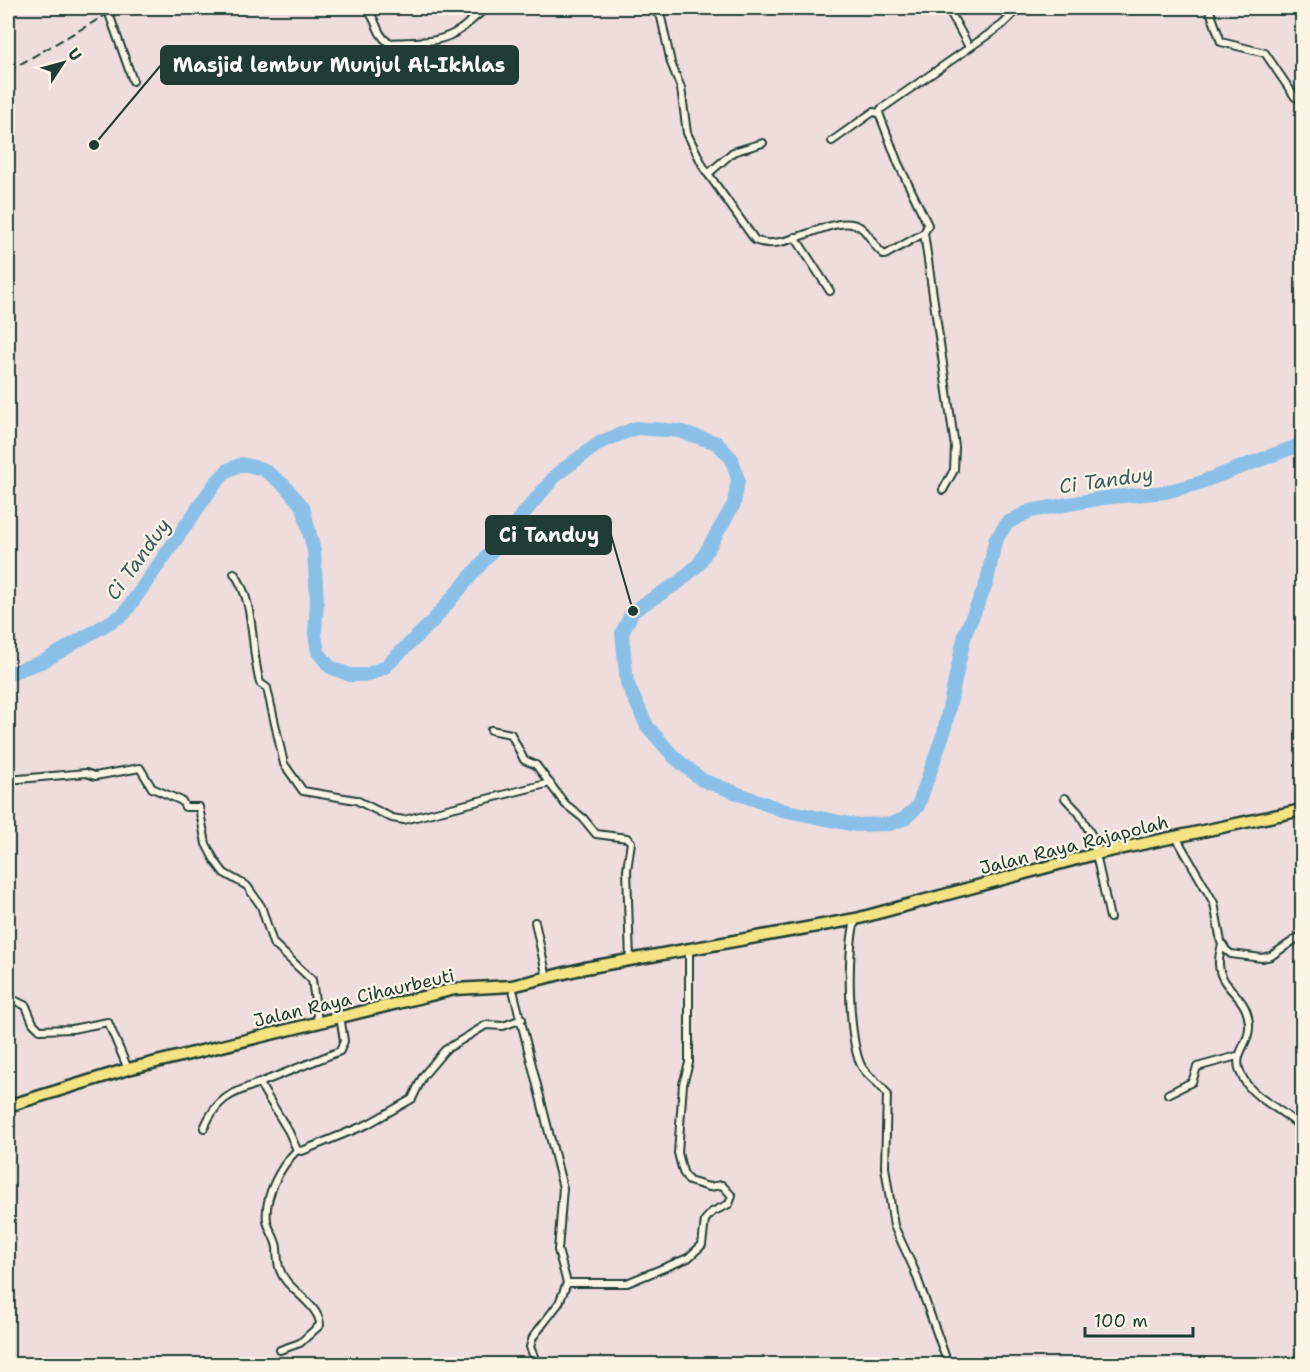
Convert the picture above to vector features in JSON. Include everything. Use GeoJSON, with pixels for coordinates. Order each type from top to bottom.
{"type":"FeatureCollection","features":[{"type":"Feature","properties":{"kind":"highway","name":"Jalan Raya Rajapolah"},"geometry":{"type":"LineString","coordinates":[[856,919],[1095,854],[1302,810]]}},
{"type":"Feature","properties":{"kind":"highway","name":"Jalan Raya Cihaurbeuti"},"geometry":{"type":"LineString","coordinates":[[8,1106],[128,1069],[455,989],[512,986],[585,968],[630,962],[856,919]]}},
{"type":"Feature","properties":{"kind":"street"},"geometry":{"type":"LineString","coordinates":[[107,8],[133,81]]}},
{"type":"Feature","properties":{"kind":"street"},"geometry":{"type":"LineString","coordinates":[[365,8],[369,10],[383,39],[389,43],[421,43],[445,38],[460,30],[487,8]]}},
{"type":"Feature","properties":{"kind":"street"},"geometry":{"type":"LineString","coordinates":[[652,8],[661,17],[671,63],[681,88],[685,127],[708,174],[755,240],[772,244],[829,227],[857,226],[885,255],[924,233]]}},
{"type":"Feature","properties":{"kind":"street"},"geometry":{"type":"LineString","coordinates":[[948,8],[969,47]]}},
{"type":"Feature","properties":{"kind":"street"},"geometry":{"type":"LineString","coordinates":[[879,113],[888,103],[1008,20],[1019,8]]}},
{"type":"Feature","properties":{"kind":"street"},"geometry":{"type":"LineString","coordinates":[[1209,8],[1221,42],[1265,53],[1295,97],[1302,101]]}},
{"type":"Feature","properties":{"kind":"street"},"geometry":{"type":"LineString","coordinates":[[832,141],[873,112],[879,113]]}},
{"type":"Feature","properties":{"kind":"street"},"geometry":{"type":"LineString","coordinates":[[879,113],[898,163],[927,221],[924,233],[955,447],[954,470],[943,490]]}},
{"type":"Feature","properties":{"kind":"street"},"geometry":{"type":"LineString","coordinates":[[708,174],[733,152],[763,143]]}},
{"type":"Feature","properties":{"kind":"street"},"geometry":{"type":"LineString","coordinates":[[795,237],[830,291]]}},
{"type":"Feature","properties":{"kind":"street"},"geometry":{"type":"LineString","coordinates":[[234,573],[242,584],[255,664],[260,682],[267,688],[283,761],[303,791],[356,800],[392,818],[404,820],[550,783]]}},
{"type":"Feature","properties":{"kind":"street"},"geometry":{"type":"LineString","coordinates":[[491,730],[509,733],[524,760],[536,765],[566,804],[583,818],[596,834],[627,838],[631,842],[627,870],[630,962]]}},
{"type":"Feature","properties":{"kind":"street"},"geometry":{"type":"LineString","coordinates":[[8,780],[86,773],[95,776],[140,768],[152,788],[182,801],[185,807],[199,807],[206,844],[215,861],[224,873],[247,886],[261,906],[273,944],[312,980],[318,1022]]}},
{"type":"Feature","properties":{"kind":"street"},"geometry":{"type":"LineString","coordinates":[[1065,798],[1087,825],[1092,836],[1110,918]]}},
{"type":"Feature","properties":{"kind":"street"},"geometry":{"type":"LineString","coordinates":[[1176,836],[1214,903],[1222,945],[1218,959],[1219,972],[1236,995],[1249,1021],[1248,1033],[1237,1056],[1247,1084],[1287,1113],[1302,1129]]}},
{"type":"Feature","properties":{"kind":"street"},"geometry":{"type":"LineString","coordinates":[[856,919],[851,963],[852,1023],[857,1056],[862,1067],[887,1094],[885,1167],[894,1226],[914,1269],[948,1365]]}},
{"type":"Feature","properties":{"kind":"street"},"geometry":{"type":"LineString","coordinates":[[535,922],[547,978]]}},
{"type":"Feature","properties":{"kind":"street"},"geometry":{"type":"LineString","coordinates":[[1222,945],[1231,954],[1262,958],[1271,956],[1302,935]]}},
{"type":"Feature","properties":{"kind":"street"},"geometry":{"type":"LineString","coordinates":[[567,1283],[627,1283],[688,1258],[702,1245],[705,1220],[712,1212],[729,1204],[732,1196],[722,1185],[709,1187],[689,1181],[682,1172],[678,1153],[683,1084],[689,1063],[688,951]]}},
{"type":"Feature","properties":{"kind":"street"},"geometry":{"type":"LineString","coordinates":[[512,986],[563,1188],[558,1250],[567,1283],[559,1303],[533,1336],[530,1347],[537,1365]]}},
{"type":"Feature","properties":{"kind":"street"},"geometry":{"type":"LineString","coordinates":[[8,996],[26,1006],[33,1023],[40,1030],[72,1029],[108,1022],[128,1069]]}},
{"type":"Feature","properties":{"kind":"street"},"geometry":{"type":"LineString","coordinates":[[204,1128],[212,1109],[219,1101],[340,1051],[344,1041],[340,1016]]}},
{"type":"Feature","properties":{"kind":"street"},"geometry":{"type":"LineString","coordinates":[[297,1150],[302,1151],[368,1124],[412,1099],[423,1077],[445,1050],[486,1025],[503,1026],[522,1019]]}},
{"type":"Feature","properties":{"kind":"street"},"geometry":{"type":"LineString","coordinates":[[1168,1094],[1192,1082],[1197,1067],[1237,1056]]}},
{"type":"Feature","properties":{"kind":"street"},"geometry":{"type":"LineString","coordinates":[[262,1082],[261,1086],[289,1131],[297,1150]]}},
{"type":"Feature","properties":{"kind":"street"},"geometry":{"type":"LineString","coordinates":[[280,1350],[300,1343],[320,1325],[318,1315],[285,1280],[277,1266],[276,1243],[267,1219],[276,1179],[285,1162],[297,1150]]}},
{"type":"Feature","properties":{"kind":"waterway","name":"Ci Tanduy"},"geometry":{"type":"LineString","coordinates":[[8,674],[44,661],[124,614],[214,485],[228,470],[242,464],[263,469],[284,485],[303,507],[314,551],[317,601],[315,634],[318,652],[330,667],[350,675],[367,675],[385,667],[431,623],[557,474],[601,442],[636,428],[679,431],[717,443],[732,459],[738,480],[734,504],[699,564],[679,582],[633,611],[622,633],[627,683],[647,726],[674,757],[702,780],[782,810],[855,825],[890,824],[904,819],[918,806],[944,732],[965,634],[987,582],[995,541],[1007,523],[1030,511],[1103,498],[1165,492],[1196,484],[1297,446],[1302,448]]}},
{"type":"Feature","properties":{"kind":"railway"},"geometry":{"type":"LineString","coordinates":[[8,71],[118,8]]}},
{"type":"Feature","properties":{"kind":"place","name":"Masjid lembur Munjul Al-Ikhlas"},"geometry":{"type":"Point","coordinates":[94,145]}},
{"type":"Feature","properties":{"kind":"place","name":"Ci Tanduy"},"geometry":{"type":"Point","coordinates":[633,611]}}]}
